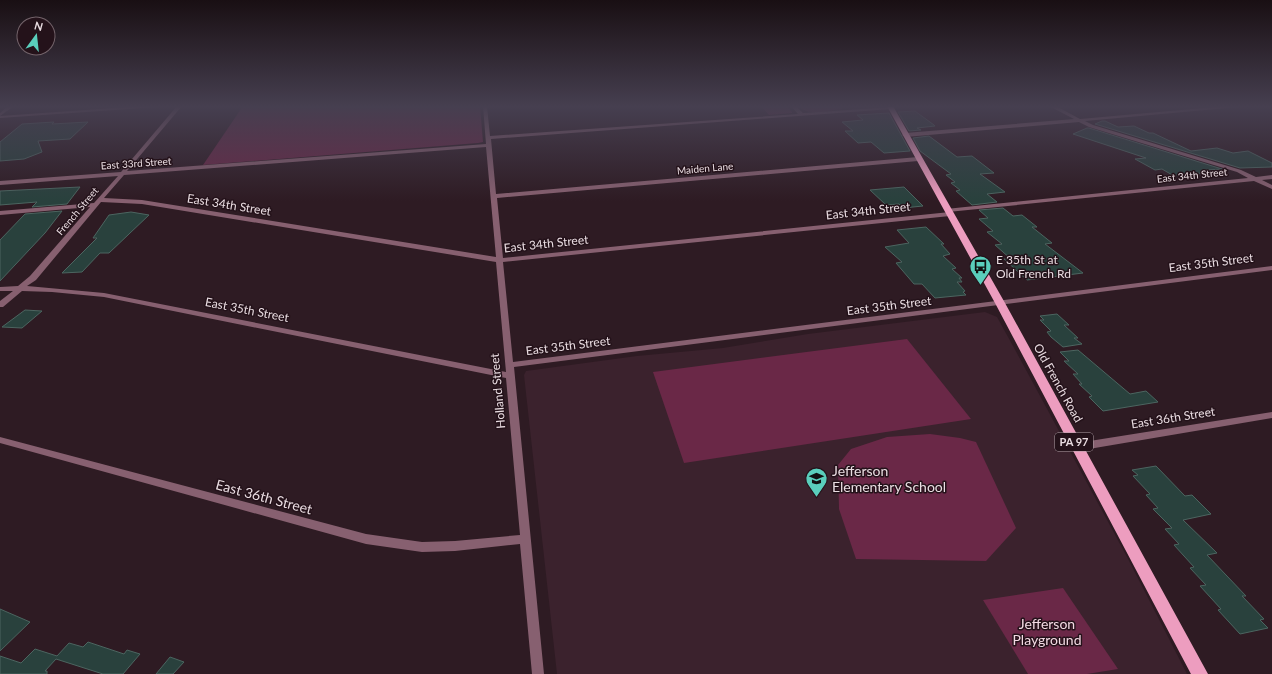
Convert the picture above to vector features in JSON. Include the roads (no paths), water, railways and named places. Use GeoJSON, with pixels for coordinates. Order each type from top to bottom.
{"type":"FeatureCollection","features":[{"type":"Feature","properties":{"kind":"main road","name":"Old French Road"},"geometry":{"type":"LineString","coordinates":[[906,137],[1000,303],[1200,674]]}},
{"type":"Feature","properties":{"kind":"street","name":"French Street"},"geometry":{"type":"LineString","coordinates":[[0,305],[23,288],[153,137]]}},
{"type":"Feature","properties":{"kind":"street","name":"Holland Street"},"geometry":{"type":"LineString","coordinates":[[488,137],[538,674]]}},
{"type":"Feature","properties":{"kind":"street","name":"East 33rd Street"},"geometry":{"type":"LineString","coordinates":[[0,183],[542,137]]}},
{"type":"Feature","properties":{"kind":"street"},"geometry":{"type":"LineString","coordinates":[[1126,137],[1240,171],[1272,186]]}},
{"type":"Feature","properties":{"kind":"street","name":"Maiden Lane"},"geometry":{"type":"LineString","coordinates":[[494,196],[918,159]]}},
{"type":"Feature","properties":{"kind":"street","name":"East 34th Street"},"geometry":{"type":"LineString","coordinates":[[0,213],[98,202],[142,202],[499,260],[1272,177]]}},
{"type":"Feature","properties":{"kind":"street","name":"East 35th Street"},"geometry":{"type":"LineString","coordinates":[[0,289],[23,288],[72,291],[104,295],[510,371],[1000,303],[1272,268]]}},
{"type":"Feature","properties":{"kind":"street","name":"East 36th Street"},"geometry":{"type":"LineString","coordinates":[[1077,447],[1272,415]]}},
{"type":"Feature","properties":{"kind":"street","name":"East 36th Street"},"geometry":{"type":"LineString","coordinates":[[0,440],[366,539],[422,547],[455,546],[525,539]]}},
{"type":"Feature","properties":{"kind":"place","name":"E 35th St at Old French Rd"},"geometry":{"type":"Point","coordinates":[980,286]}},
{"type":"Feature","properties":{"kind":"place","name":"Jefferson Elementary School"},"geometry":{"type":"Point","coordinates":[816,498]}},
{"type":"Feature","properties":{"kind":"park label","name":"Jefferson Playground"},"geometry":{"type":"Point","coordinates":[1047,632]}}]}
